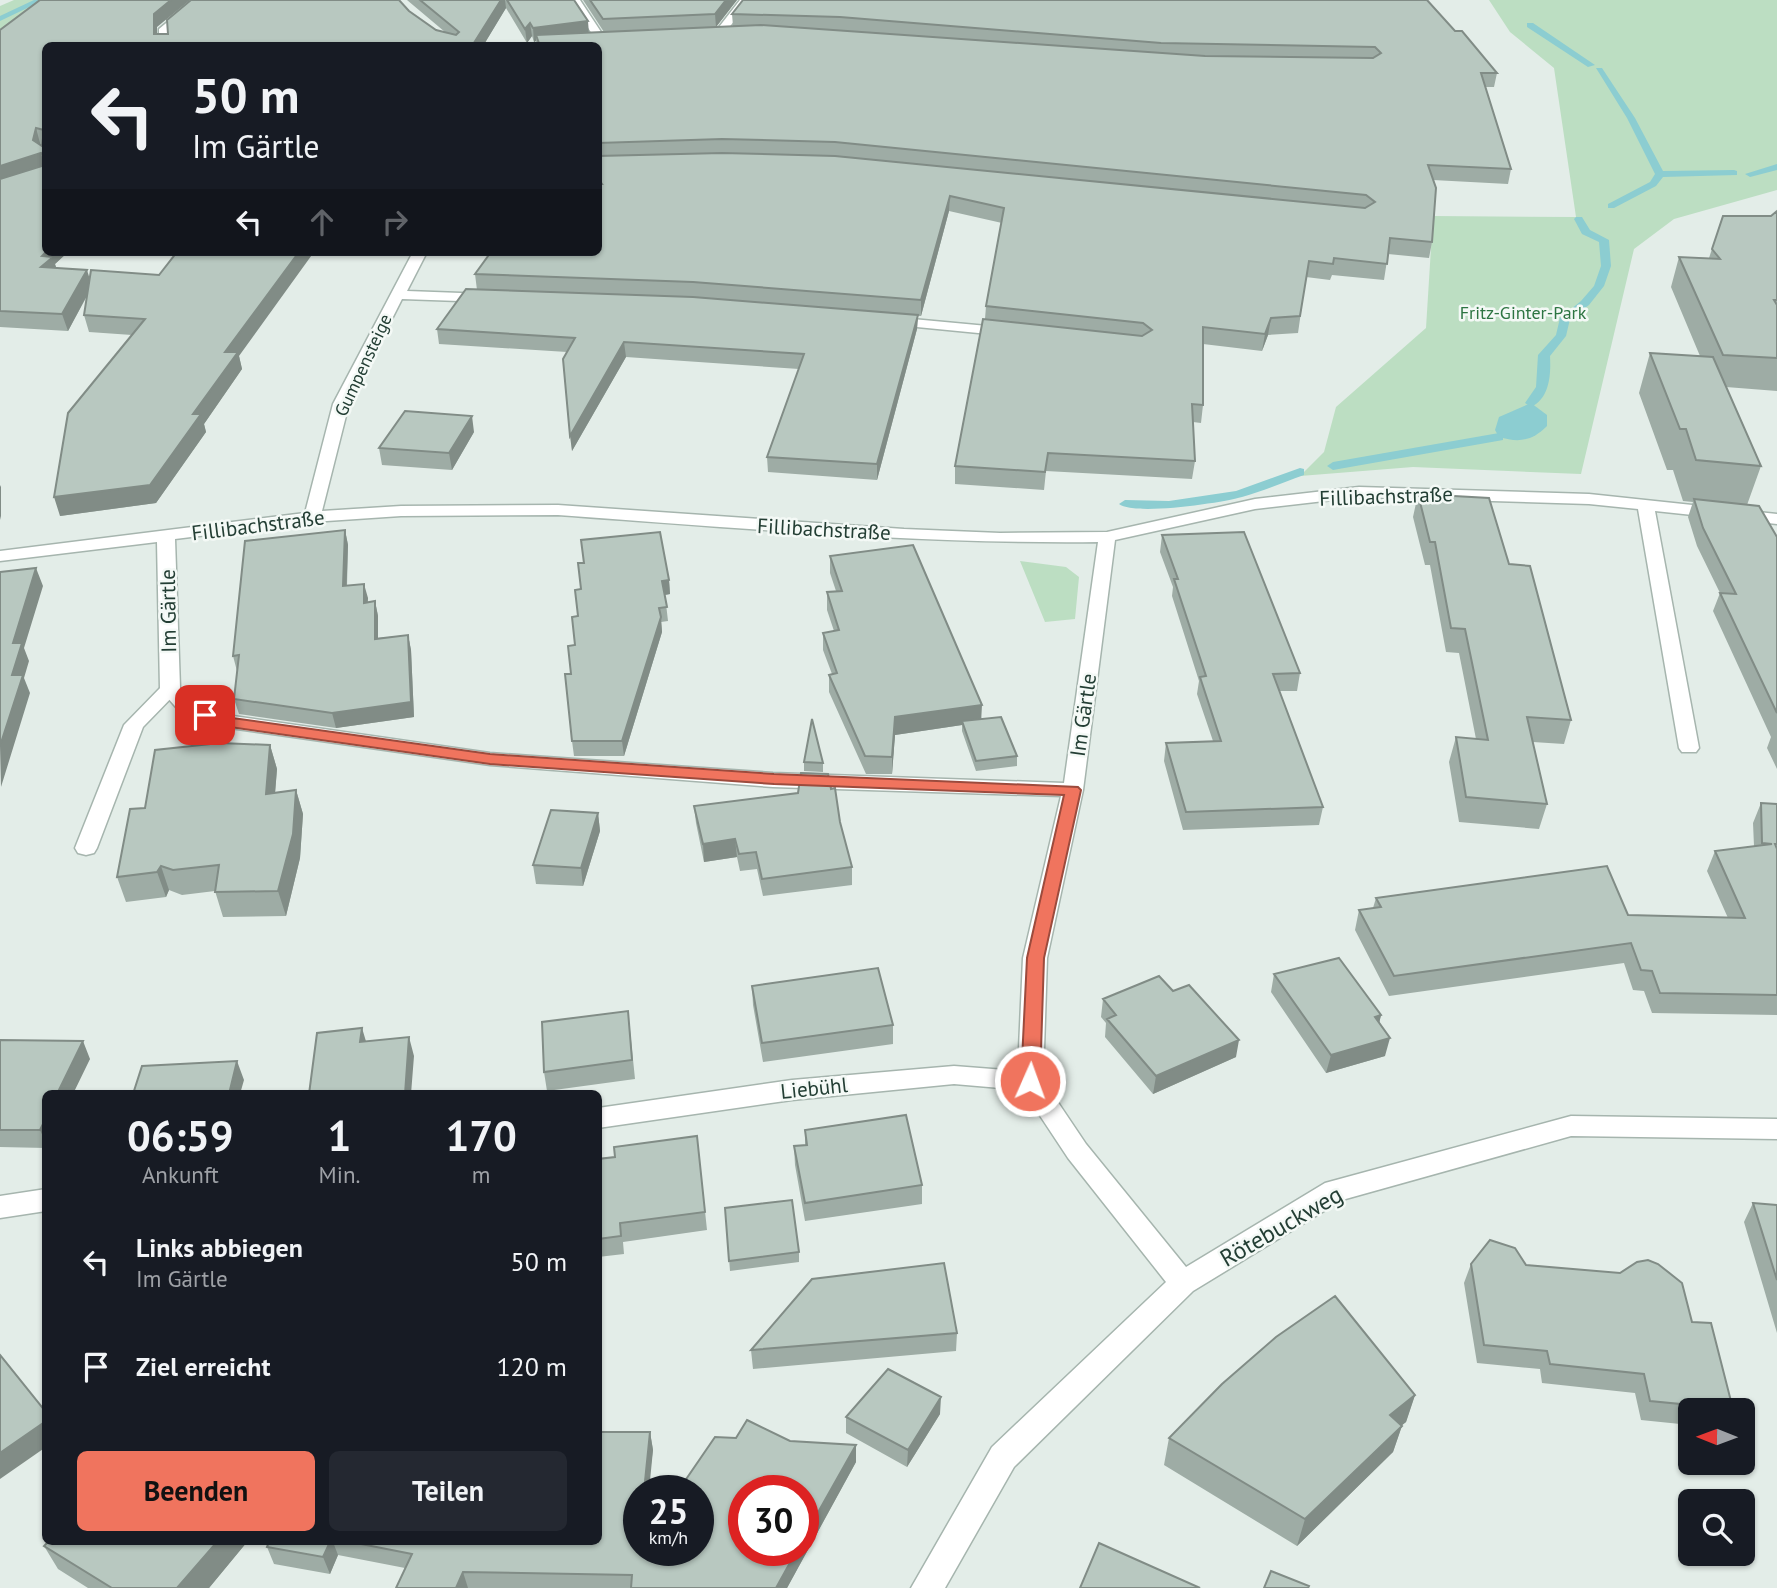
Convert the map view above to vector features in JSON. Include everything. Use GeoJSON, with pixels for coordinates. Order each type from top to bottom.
{"type":"FeatureCollection","features":[{"type":"Feature","properties":{"kind":"street"},"geometry":{"type":"LineString","coordinates":[[164,42],[163,31],[200,0]]}},
{"type":"Feature","properties":{"kind":"street"},"geometry":{"type":"LineString","coordinates":[[575,0],[588,39]]}},
{"type":"Feature","properties":{"kind":"street"},"geometry":{"type":"LineString","coordinates":[[721,32],[745,0]]}},
{"type":"Feature","properties":{"kind":"street"},"geometry":{"type":"LineString","coordinates":[[708,32],[734,32]]}},
{"type":"Feature","properties":{"kind":"street"},"geometry":{"type":"LineString","coordinates":[[562,42],[613,37]]}},
{"type":"Feature","properties":{"kind":"street","name":"Gumpensteige"},"geometry":{"type":"LineString","coordinates":[[312,517],[341,404],[418,256]]}},
{"type":"Feature","properties":{"kind":"street","name":"Gumpensteige"},"geometry":{"type":"LineString","coordinates":[[396,295],[504,298]]}},
{"type":"Feature","properties":{"kind":"street"},"geometry":{"type":"LineString","coordinates":[[880,320],[1030,334]]}},
{"type":"Feature","properties":{"kind":"street","name":"Fillibachstraße"},"geometry":{"type":"LineString","coordinates":[[0,556],[312,517],[401,511],[558,510],[904,534],[1000,538],[1107,537],[1255,505],[1359,492],[1529,495],[1777,519]]}},
{"type":"Feature","properties":{"kind":"street"},"geometry":{"type":"LineString","coordinates":[[1646,506],[1689,748]]}},
{"type":"Feature","properties":{"kind":"street","name":"Im Gärtle"},"geometry":{"type":"LineString","coordinates":[[166,537],[170,689]]}},
{"type":"Feature","properties":{"kind":"street","name":"Im Gärtle"},"geometry":{"type":"LineString","coordinates":[[1073,790],[1107,537]]}},
{"type":"Feature","properties":{"kind":"street"},"geometry":{"type":"LineString","coordinates":[[86,848],[134,725],[170,689],[188,709],[223,721],[490,759],[774,779],[1073,790],[1035,958],[1030,1081],[1077,1151],[1183,1283]]}},
{"type":"Feature","properties":{"kind":"street","name":"Liebühl"},"geometry":{"type":"LineString","coordinates":[[602,1117],[792,1090],[927,1077],[954,1075],[1030,1081]]}},
{"type":"Feature","properties":{"kind":"street","name":"Rötebuckweg"},"geometry":{"type":"LineString","coordinates":[[927,1588],[1003,1457],[1183,1283],[1334,1191],[1571,1126],[1777,1129]]}},
{"type":"Feature","properties":{"kind":"street"},"geometry":{"type":"LineString","coordinates":[[0,1207],[42,1201]]}},
{"type":"Feature","properties":{"kind":"green space"},"geometry":{"type":"Polygon","coordinates":[[[14,0],[80,0],[0,40],[0,6],[14,0]]]}},
{"type":"Feature","properties":{"kind":"green space","name":"Fritz-Ginter-Park"},"geometry":{"type":"Polygon","coordinates":[[[1489,0],[1777,0],[1777,190],[1674,219],[1634,249],[1581,474],[1413,467],[1300,476],[1324,452],[1336,407],[1426,328],[1433,216],[1576,217],[1554,68],[1510,32],[1489,0]]]}},
{"type":"Feature","properties":{"kind":"green space"},"geometry":{"type":"Polygon","coordinates":[[[1020,561],[1066,567],[1079,577],[1075,619],[1045,622],[1020,561]]]}},
{"type":"Feature","properties":{"kind":"water"},"geometry":{"type":"Polygon","coordinates":[[[1531,403],[1547,415],[1547,426],[1536,435],[1525,439],[1499,437],[1495,430],[1499,417],[1531,403]]]}},
{"type":"Feature","properties":{"kind":"building"},"geometry":{"type":"Polygon","coordinates":[[[40,0],[171,0],[154,14],[154,34],[168,34],[167,20],[191,0],[399,0],[409,11],[436,30],[456,35],[459,32],[420,0],[501,0],[475,42],[42,42],[42,130],[36,128],[33,140],[42,146],[42,154],[0,166],[0,30],[40,0]]]}},
{"type":"Feature","properties":{"kind":"building"},"geometry":{"type":"Polygon","coordinates":[[[507,0],[574,0],[588,21],[533,28],[530,23],[525,29],[507,0]]]}},
{"type":"Feature","properties":{"kind":"building"},"geometry":{"type":"Polygon","coordinates":[[[590,0],[726,0],[715,14],[603,19],[590,0]]]}},
{"type":"Feature","properties":{"kind":"building"},"geometry":{"type":"Polygon","coordinates":[[[743,0],[1427,0],[1455,31],[1462,31],[1497,73],[1481,73],[1511,169],[1428,165],[1436,188],[1432,242],[1390,238],[1387,264],[1334,258],[1333,264],[1309,261],[1300,316],[1271,318],[1265,334],[1203,327],[1203,405],[1192,404],[1195,461],[1048,453],[1045,472],[955,466],[983,319],[1142,336],[1152,330],[1143,323],[986,306],[1004,208],[950,196],[921,300],[693,282],[475,274],[488,256],[602,256],[602,156],[722,153],[835,156],[1365,208],[1375,202],[1366,195],[835,142],[722,139],[602,143],[602,42],[539,42],[536,35],[761,25],[1205,56],[1373,58],[1381,53],[1375,47],[1161,43],[840,17],[732,14],[743,0]]]}},
{"type":"Feature","properties":{"kind":"building"},"geometry":{"type":"Polygon","coordinates":[[[42,166],[42,256],[53,257],[41,267],[87,270],[62,314],[0,311],[0,179],[42,166]]]}},
{"type":"Feature","properties":{"kind":"building"},"geometry":{"type":"Polygon","coordinates":[[[1777,211],[1777,300],[1774,300],[1777,305],[1777,358],[1723,355],[1679,257],[1720,259],[1712,249],[1723,216],[1771,216],[1777,211]]]}},
{"type":"Feature","properties":{"kind":"building"},"geometry":{"type":"Polygon","coordinates":[[[174,256],[296,256],[225,352],[238,352],[193,414],[201,414],[150,485],[54,497],[68,413],[145,319],[84,315],[91,270],[159,275],[174,256]]]}},
{"type":"Feature","properties":{"kind":"building"},"geometry":{"type":"Polygon","coordinates":[[[466,289],[693,297],[918,315],[877,464],[767,457],[804,354],[624,342],[570,436],[563,359],[575,338],[437,329],[466,289]]]}},
{"type":"Feature","properties":{"kind":"building"},"geometry":{"type":"Polygon","coordinates":[[[1650,353],[1713,357],[1761,466],[1696,460],[1686,429],[1680,429],[1650,353]]]}},
{"type":"Feature","properties":{"kind":"building"},"geometry":{"type":"Polygon","coordinates":[[[405,411],[472,416],[449,453],[379,448],[405,411]]]}},
{"type":"Feature","properties":{"kind":"building"},"geometry":{"type":"Polygon","coordinates":[[[1418,494],[1489,498],[1509,564],[1530,566],[1571,720],[1527,717],[1547,804],[1466,797],[1456,737],[1488,740],[1465,629],[1451,628],[1435,542],[1430,542],[1418,494]]]}},
{"type":"Feature","properties":{"kind":"building"},"geometry":{"type":"Polygon","coordinates":[[[1694,499],[1759,506],[1777,537],[1777,713],[1720,593],[1736,594],[1703,528],[1694,499]]]}},
{"type":"Feature","properties":{"kind":"building"},"geometry":{"type":"Polygon","coordinates":[[[345,530],[343,586],[364,584],[364,603],[375,601],[375,639],[408,635],[411,702],[332,713],[234,699],[239,655],[233,656],[245,541],[345,530]]]}},
{"type":"Feature","properties":{"kind":"building"},"geometry":{"type":"Polygon","coordinates":[[[660,532],[669,580],[662,581],[667,607],[659,608],[661,617],[622,741],[572,741],[565,674],[571,674],[568,646],[575,645],[572,617],[578,616],[575,590],[581,589],[578,563],[584,563],[581,540],[660,532]]]}},
{"type":"Feature","properties":{"kind":"building"},"geometry":{"type":"Polygon","coordinates":[[[1244,532],[1300,673],[1273,674],[1323,807],[1186,812],[1166,743],[1221,741],[1200,677],[1206,676],[1174,579],[1178,579],[1162,535],[1244,532]]]}},
{"type":"Feature","properties":{"kind":"building"},"geometry":{"type":"Polygon","coordinates":[[[913,545],[982,705],[895,717],[892,757],[865,756],[829,675],[837,673],[823,633],[839,630],[827,592],[842,591],[830,556],[913,545]]]}},
{"type":"Feature","properties":{"kind":"building"},"geometry":{"type":"Polygon","coordinates":[[[36,568],[13,643],[22,643],[12,675],[23,675],[0,746],[0,572],[36,568]]]}},
{"type":"Feature","properties":{"kind":"building"},"geometry":{"type":"Polygon","coordinates":[[[1001,717],[1017,756],[976,761],[962,721],[1001,717]]]}},
{"type":"Feature","properties":{"kind":"building"},"geometry":{"type":"Polygon","coordinates":[[[812,719],[823,763],[804,762],[812,719]]]}},
{"type":"Feature","properties":{"kind":"building"},"geometry":{"type":"Polygon","coordinates":[[[220,743],[270,745],[266,794],[296,790],[293,834],[278,891],[215,892],[219,865],[173,870],[161,866],[157,872],[117,877],[130,809],[145,808],[155,750],[220,743]]]}},
{"type":"Feature","properties":{"kind":"building"},"geometry":{"type":"Polygon","coordinates":[[[801,773],[828,774],[831,789],[835,788],[840,822],[852,867],[762,879],[756,852],[739,854],[735,839],[703,844],[694,806],[798,793],[801,773]]]}},
{"type":"Feature","properties":{"kind":"building"},"geometry":{"type":"Polygon","coordinates":[[[1761,803],[1777,804],[1777,995],[1660,993],[1652,971],[1641,970],[1631,943],[1394,976],[1359,910],[1381,907],[1376,898],[1607,866],[1628,915],[1745,918],[1715,851],[1772,844],[1762,843],[1761,803]]]}},
{"type":"Feature","properties":{"kind":"building"},"geometry":{"type":"Polygon","coordinates":[[[551,810],[598,813],[581,868],[533,865],[551,810]]]}},
{"type":"Feature","properties":{"kind":"building"},"geometry":{"type":"Polygon","coordinates":[[[1339,958],[1381,1015],[1375,1017],[1390,1038],[1331,1055],[1274,974],[1339,958]]]}},
{"type":"Feature","properties":{"kind":"building"},"geometry":{"type":"Polygon","coordinates":[[[878,968],[893,1025],[762,1043],[752,986],[878,968]]]}},
{"type":"Feature","properties":{"kind":"building"},"geometry":{"type":"Polygon","coordinates":[[[1159,976],[1173,991],[1189,985],[1239,1040],[1156,1076],[1107,1019],[1116,1015],[1103,999],[1159,976]]]}},
{"type":"Feature","properties":{"kind":"building"},"geometry":{"type":"Polygon","coordinates":[[[628,1011],[632,1060],[544,1072],[542,1022],[628,1011]]]}},
{"type":"Feature","properties":{"kind":"building"},"geometry":{"type":"Polygon","coordinates":[[[362,1028],[360,1042],[409,1037],[405,1090],[310,1090],[317,1033],[362,1028]]]}},
{"type":"Feature","properties":{"kind":"building"},"geometry":{"type":"Polygon","coordinates":[[[0,1040],[83,1041],[59,1090],[42,1090],[40,1130],[0,1130],[0,1040]]]}},
{"type":"Feature","properties":{"kind":"building"},"geometry":{"type":"Polygon","coordinates":[[[237,1061],[230,1090],[134,1090],[142,1066],[237,1061]]]}},
{"type":"Feature","properties":{"kind":"building"},"geometry":{"type":"Polygon","coordinates":[[[906,1115],[922,1185],[805,1203],[794,1146],[807,1145],[805,1130],[906,1115]]]}},
{"type":"Feature","properties":{"kind":"building"},"geometry":{"type":"Polygon","coordinates":[[[697,1136],[705,1212],[620,1223],[621,1236],[602,1238],[602,1159],[615,1157],[614,1147],[697,1136]]]}},
{"type":"Feature","properties":{"kind":"building"},"geometry":{"type":"Polygon","coordinates":[[[792,1200],[799,1252],[729,1261],[725,1208],[792,1200]]]}},
{"type":"Feature","properties":{"kind":"building"},"geometry":{"type":"Polygon","coordinates":[[[1753,1203],[1777,1205],[1777,1280],[1753,1203]]]}},
{"type":"Feature","properties":{"kind":"building"},"geometry":{"type":"Polygon","coordinates":[[[1490,1240],[1515,1248],[1526,1265],[1620,1273],[1637,1262],[1648,1260],[1658,1264],[1682,1283],[1692,1322],[1711,1323],[1730,1398],[1678,1398],[1678,1404],[1650,1401],[1644,1374],[1550,1364],[1547,1351],[1484,1345],[1471,1264],[1490,1240]]]}},
{"type":"Feature","properties":{"kind":"building"},"geometry":{"type":"Polygon","coordinates":[[[944,1263],[957,1333],[751,1350],[812,1279],[944,1263]]]}},
{"type":"Feature","properties":{"kind":"building"},"geometry":{"type":"Polygon","coordinates":[[[1335,1296],[1415,1395],[1390,1415],[1402,1426],[1305,1519],[1169,1438],[1222,1384],[1276,1337],[1335,1296]]]}},
{"type":"Feature","properties":{"kind":"building"},"geometry":{"type":"Polygon","coordinates":[[[0,1355],[42,1407],[42,1424],[0,1453],[0,1355]]]}},
{"type":"Feature","properties":{"kind":"building"},"geometry":{"type":"Polygon","coordinates":[[[888,1369],[941,1397],[908,1450],[846,1417],[888,1369]]]}},
{"type":"Feature","properties":{"kind":"building"},"geometry":{"type":"Polygon","coordinates":[[[747,1420],[790,1441],[856,1445],[819,1511],[819,1475],[728,1475],[728,1566],[788,1566],[776,1588],[631,1588],[632,1575],[463,1572],[456,1588],[396,1588],[412,1554],[366,1545],[602,1545],[602,1432],[650,1432],[646,1475],[623,1475],[623,1566],[714,1566],[714,1475],[689,1475],[715,1437],[736,1438],[747,1420]]]}},
{"type":"Feature","properties":{"kind":"building"},"geometry":{"type":"Polygon","coordinates":[[[1099,1543],[1200,1588],[1080,1588],[1099,1543]]]}},
{"type":"Feature","properties":{"kind":"building"},"geometry":{"type":"Polygon","coordinates":[[[214,1545],[177,1588],[112,1588],[44,1546],[214,1545]]]}},
{"type":"Feature","properties":{"kind":"building"},"geometry":{"type":"Polygon","coordinates":[[[268,1545],[329,1545],[323,1557],[267,1547],[268,1545]]]}},
{"type":"Feature","properties":{"kind":"building"},"geometry":{"type":"Polygon","coordinates":[[[1271,1571],[1309,1586],[1264,1588],[1271,1571]]]}},
{"type":"Feature","properties":{"kind":"waterway"},"geometry":{"type":"LineString","coordinates":[[0,19],[40,0]]}},
{"type":"Feature","properties":{"kind":"waterway"},"geometry":{"type":"LineString","coordinates":[[1530,25],[1591,65]]}},
{"type":"Feature","properties":{"kind":"waterway"},"geometry":{"type":"LineString","coordinates":[[1599,70],[1631,118],[1660,174]]}},
{"type":"Feature","properties":{"kind":"waterway"},"geometry":{"type":"LineString","coordinates":[[1750,174],[1777,167]]}},
{"type":"Feature","properties":{"kind":"waterway"},"geometry":{"type":"LineString","coordinates":[[1660,174],[1734,173]]}},
{"type":"Feature","properties":{"kind":"waterway"},"geometry":{"type":"LineString","coordinates":[[1611,206],[1653,184],[1660,174]]}},
{"type":"Feature","properties":{"kind":"waterway"},"geometry":{"type":"LineString","coordinates":[[1531,403],[1542,387],[1544,355],[1561,336],[1565,318],[1593,295],[1604,276],[1604,240],[1586,232],[1579,219]]}},
{"type":"Feature","properties":{"kind":"waterway"},"geometry":{"type":"LineString","coordinates":[[1333,466],[1499,437]]}},
{"type":"Feature","properties":{"kind":"waterway"},"geometry":{"type":"LineString","coordinates":[[1125,504],[1169,505],[1238,494],[1300,472]]}},
{"type":"Feature","properties":{"kind":"route"},"geometry":{"type":"LineString","coordinates":[[205,715],[223,721],[490,759],[774,779],[1073,790],[1035,958],[1030,1081]]}}]}
